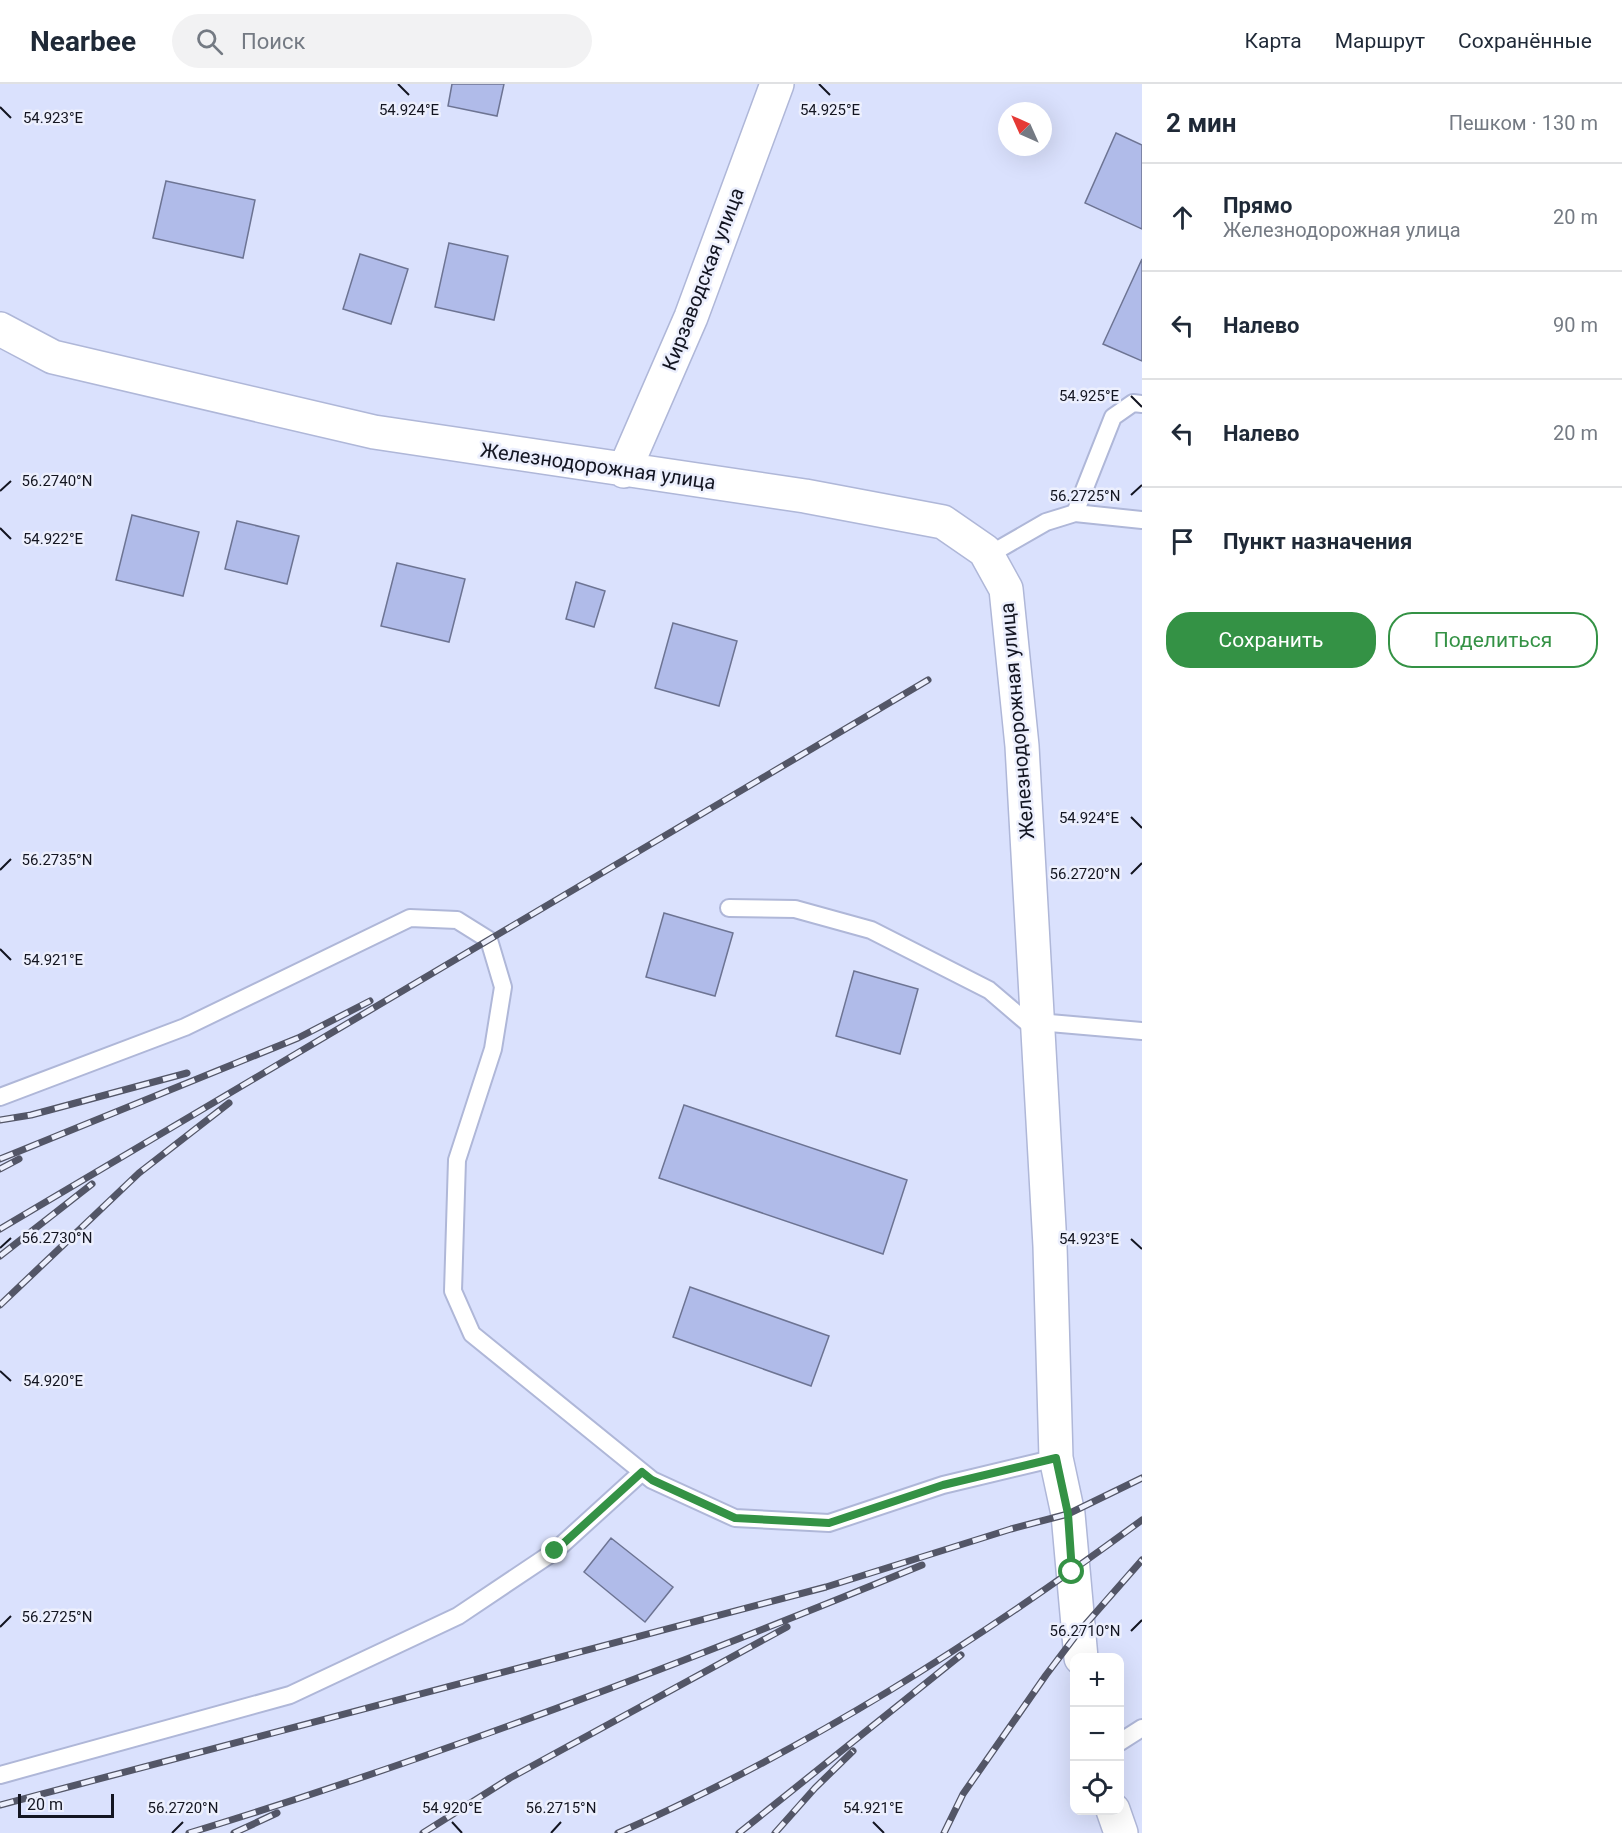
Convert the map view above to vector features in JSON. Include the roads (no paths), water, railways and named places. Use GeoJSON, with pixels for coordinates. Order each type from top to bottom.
{"type":"FeatureCollection","features":[{"type":"Feature","properties":{"kind":"street","name":"Кирзаводская улица"},"geometry":{"type":"LineString","coordinates":[[624,471],[691,317],[777,84]]}},
{"type":"Feature","properties":{"kind":"street","name":"Железнодорожная улица"},"geometry":{"type":"LineString","coordinates":[[0,329],[52,357],[374,432],[624,471],[805,496],[943,522],[985,551],[1006,589],[1022,746],[1050,1246],[1056,1458],[1068,1514],[1081,1653]]}},
{"type":"Feature","properties":{"kind":"lane"},"geometry":{"type":"LineString","coordinates":[[1075,513],[1113,417],[1133,403],[1142,404]]}},
{"type":"Feature","properties":{"kind":"lane"},"geometry":{"type":"LineString","coordinates":[[987,556],[1046,522],[1075,513],[1142,520]]}},
{"type":"Feature","properties":{"kind":"lane"},"geometry":{"type":"LineString","coordinates":[[729,908],[795,909],[871,930],[989,990],[1038,1027],[1142,1031]]}},
{"type":"Feature","properties":{"kind":"lane"},"geometry":{"type":"LineString","coordinates":[[0,1097],[185,1027],[411,918],[457,920],[489,940],[504,987],[493,1049],[457,1160],[453,1291],[472,1334],[652,1480],[735,1518],[829,1523],[943,1485],[1056,1458]]}},
{"type":"Feature","properties":{"kind":"lane"},"geometry":{"type":"LineString","coordinates":[[0,1775],[290,1695],[458,1616],[555,1551],[642,1472]]}},
{"type":"Feature","properties":{"kind":"lane"},"geometry":{"type":"LineString","coordinates":[[1124,1739],[1142,1728]]}},
{"type":"Feature","properties":{"kind":"railway"},"geometry":{"type":"LineString","coordinates":[[0,1229],[928,680]]}},
{"type":"Feature","properties":{"kind":"railway"},"geometry":{"type":"LineString","coordinates":[[0,1159],[298,1038],[370,1001]]}},
{"type":"Feature","properties":{"kind":"railway"},"geometry":{"type":"LineString","coordinates":[[0,1120],[31,1115],[187,1073]]}},
{"type":"Feature","properties":{"kind":"railway"},"geometry":{"type":"LineString","coordinates":[[0,1305],[139,1173],[229,1103]]}},
{"type":"Feature","properties":{"kind":"railway"},"geometry":{"type":"LineString","coordinates":[[0,1169],[19,1159]]}},
{"type":"Feature","properties":{"kind":"railway"},"geometry":{"type":"LineString","coordinates":[[0,1256],[92,1184]]}},
{"type":"Feature","properties":{"kind":"railway"},"geometry":{"type":"LineString","coordinates":[[0,1805],[826,1587],[1011,1529],[1068,1514],[1142,1478]]}},
{"type":"Feature","properties":{"kind":"railway"},"geometry":{"type":"LineString","coordinates":[[618,1833],[756,1767],[889,1691],[1017,1608],[1142,1520]]}},
{"type":"Feature","properties":{"kind":"railway"},"geometry":{"type":"LineString","coordinates":[[944,1833],[963,1794],[1046,1675],[1077,1634],[1142,1560]]}},
{"type":"Feature","properties":{"kind":"railway"},"geometry":{"type":"LineString","coordinates":[[189,1833],[375,1773],[558,1708],[922,1565]]}},
{"type":"Feature","properties":{"kind":"railway"},"geometry":{"type":"LineString","coordinates":[[423,1833],[510,1778],[787,1627]]}},
{"type":"Feature","properties":{"kind":"railway"},"geometry":{"type":"LineString","coordinates":[[739,1833],[961,1655]]}},
{"type":"Feature","properties":{"kind":"railway"},"geometry":{"type":"LineString","coordinates":[[775,1833],[815,1788],[853,1751]]}},
{"type":"Feature","properties":{"kind":"railway"},"geometry":{"type":"LineString","coordinates":[[234,1833],[277,1813]]}}]}
